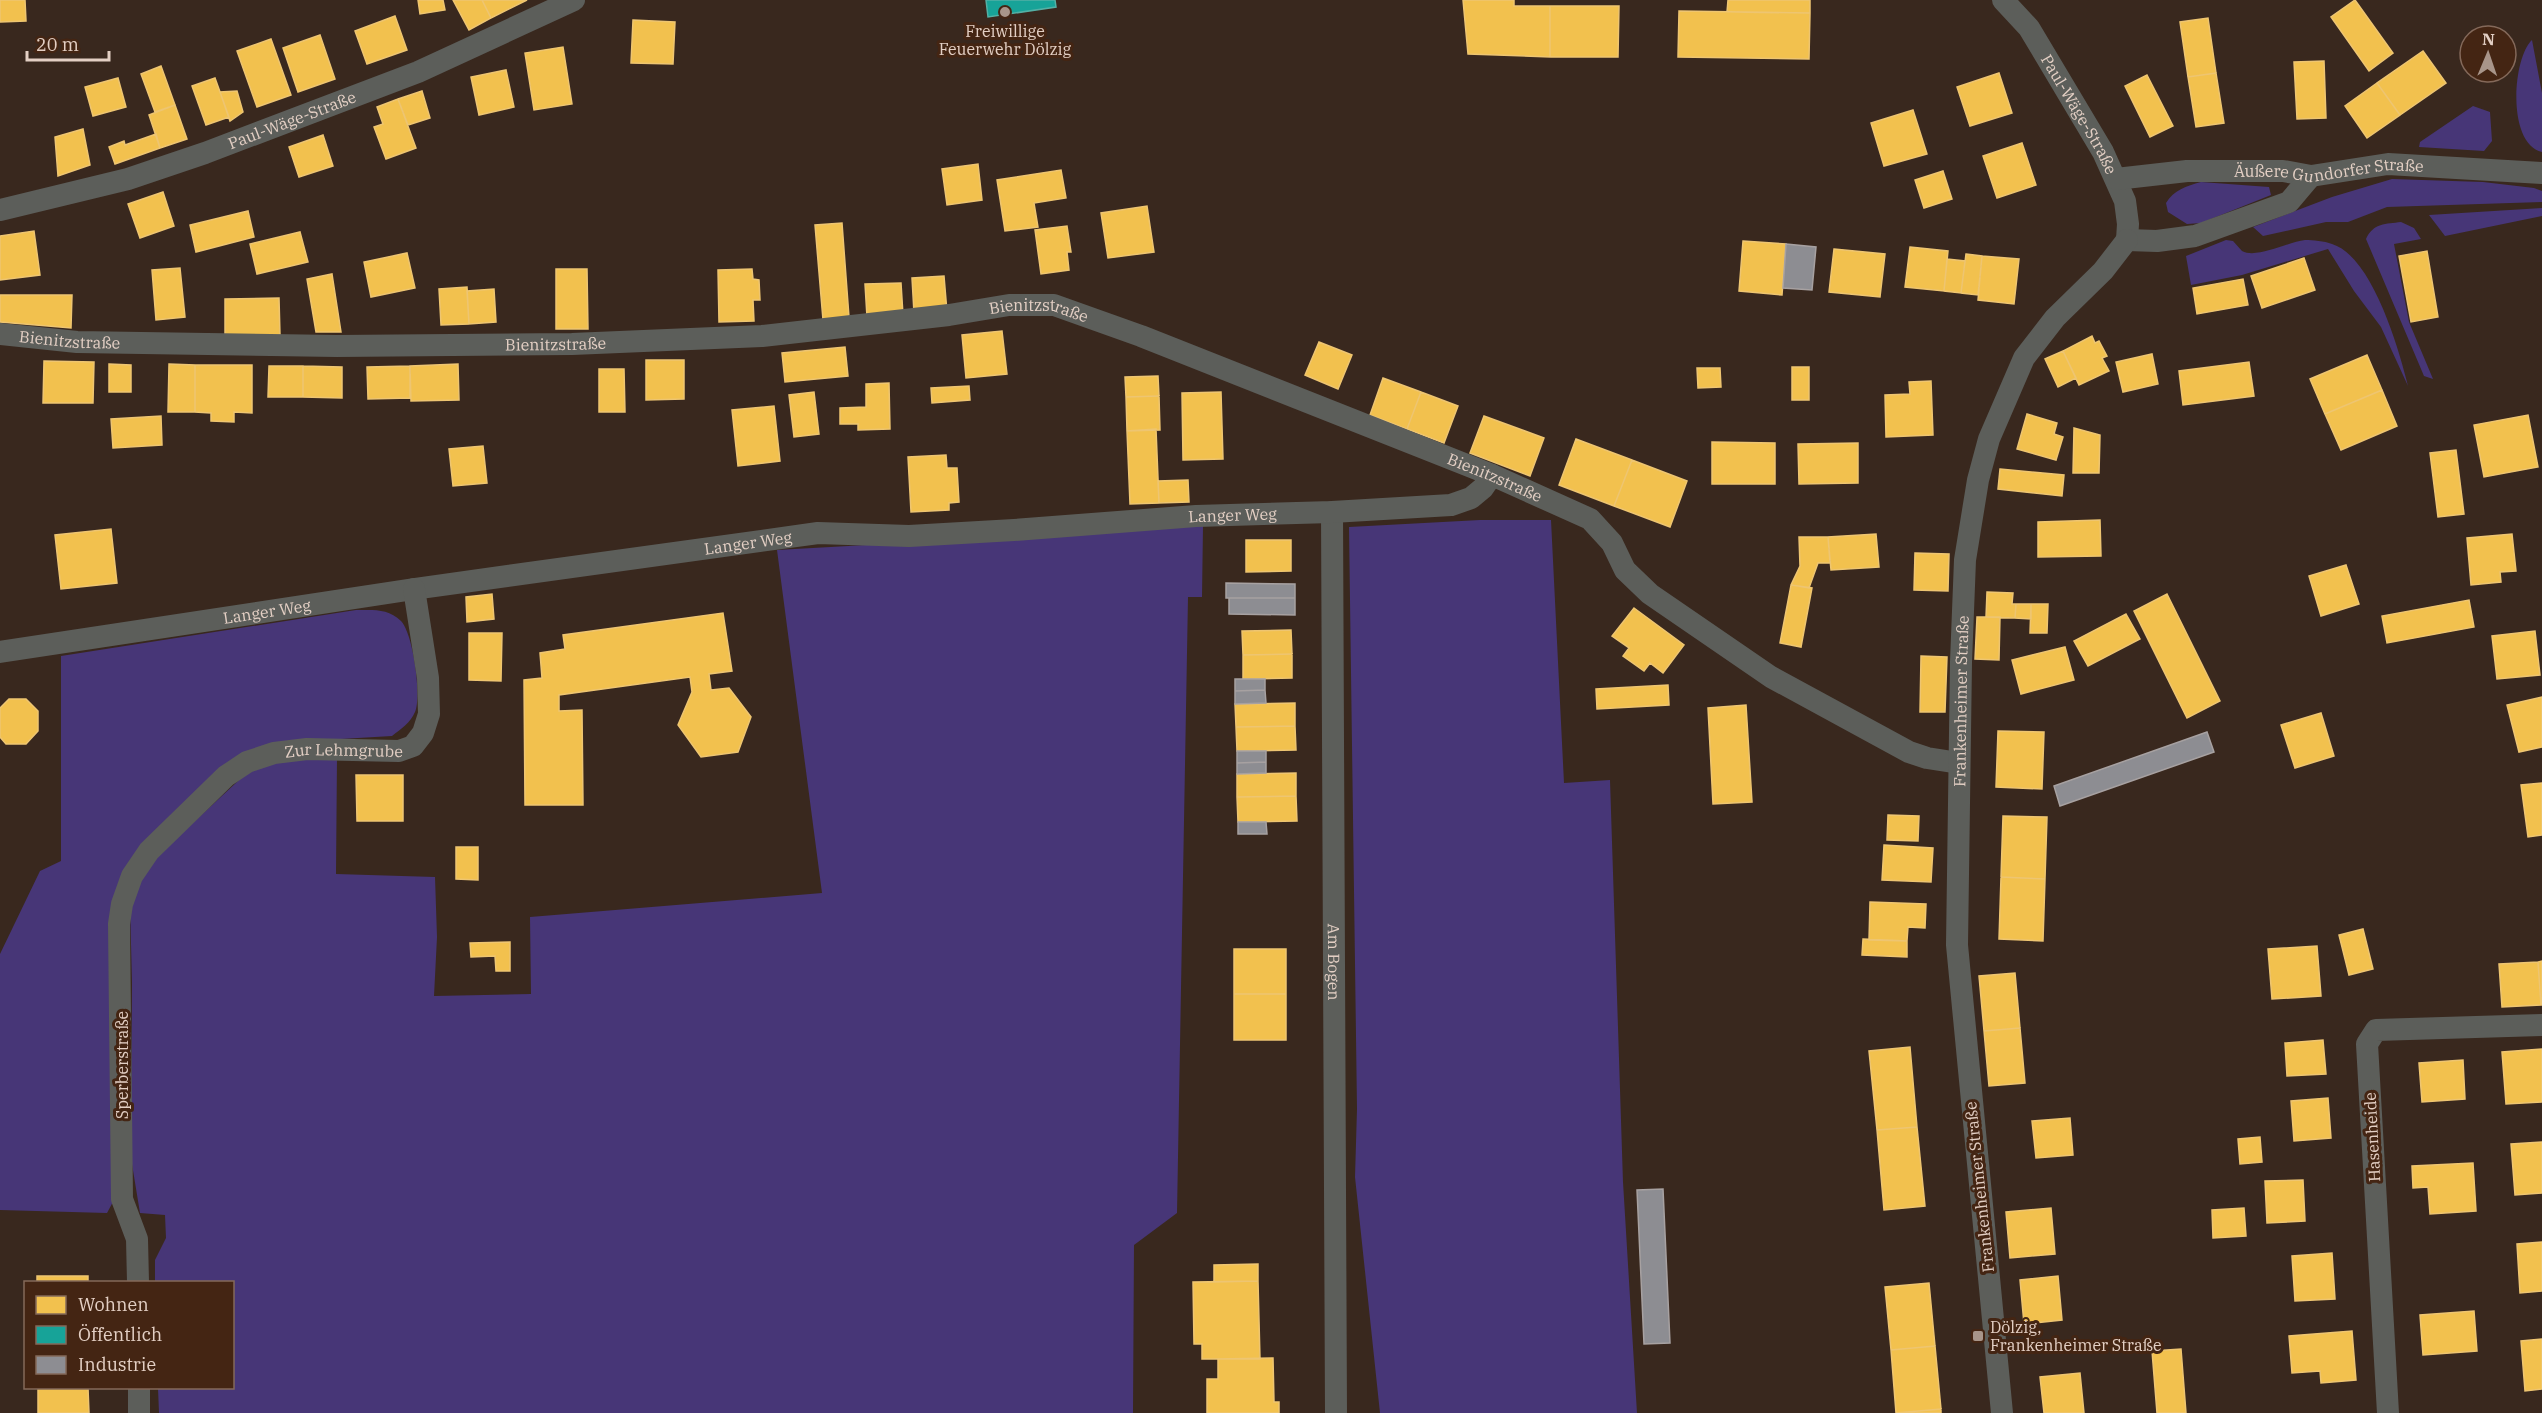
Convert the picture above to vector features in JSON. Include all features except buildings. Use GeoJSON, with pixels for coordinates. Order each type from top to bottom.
{"type":"FeatureCollection","features":[{"type":"Feature","properties":{"kind":"street","name":"Paul-Wäge-Straße"},"geometry":{"type":"LineString","coordinates":[[0,210],[128,179],[205,153],[418,72],[574,0]]}},
{"type":"Feature","properties":{"kind":"street","name":"Paul-Wäge-Straße"},"geometry":{"type":"LineString","coordinates":[[2003,0],[2029,28],[2103,152],[2125,201],[2128,224],[2127,240]]}},
{"type":"Feature","properties":{"kind":"street","name":"Äußere Gundorfer Straße"},"geometry":{"type":"LineString","coordinates":[[2116,179],[2187,171],[2283,171],[2311,176],[2388,164],[2542,173]]}},
{"type":"Feature","properties":{"kind":"street"},"geometry":{"type":"LineString","coordinates":[[2127,240],[2157,241],[2195,236],[2289,202],[2311,176]]}},
{"type":"Feature","properties":{"kind":"street","name":"Frankenheimer Straße"},"geometry":{"type":"LineString","coordinates":[[2002,1413],[1956,945],[1965,560],[1978,480],[1989,439],[2024,358],[2055,318],[2103,271],[2127,240]]}},
{"type":"Feature","properties":{"kind":"street","name":"Bienitzstraße"},"geometry":{"type":"LineString","coordinates":[[0,334],[77,342],[337,346],[572,344],[762,336],[1010,306],[1054,305],[1141,336],[1492,475],[1590,519],[1612,543],[1625,570],[1650,594],[1771,677],[1909,752],[1959,763]]}},
{"type":"Feature","properties":{"kind":"street","name":"Langer Weg"},"geometry":{"type":"LineString","coordinates":[[0,652],[414,589],[818,533],[909,536],[1196,516],[1332,512],[1451,505],[1471,498],[1483,488],[1492,475]]}},
{"type":"Feature","properties":{"kind":"street","name":"Am Bogen"},"geometry":{"type":"LineString","coordinates":[[1332,512],[1336,1413]]}},
{"type":"Feature","properties":{"kind":"street","name":"Zur Lehmgrube"},"geometry":{"type":"LineString","coordinates":[[149,851],[226,776],[247,762],[274,753],[307,749],[399,751],[413,746],[423,733],[429,714],[428,678],[414,589]]}},
{"type":"Feature","properties":{"kind":"street","name":"Sperberstraße"},"geometry":{"type":"LineString","coordinates":[[138,1281],[137,1239],[122,1199],[119,924],[122,904],[132,876],[149,851]]}},
{"type":"Feature","properties":{"kind":"street","name":"Hasenheide"},"geometry":{"type":"LineString","coordinates":[[2388,1413],[2367,1044],[2376,1030],[2542,1025]]}},
{"type":"Feature","properties":{"kind":"street"},"geometry":{"type":"LineString","coordinates":[[139,1389],[139,1413]]}},
{"type":"Feature","properties":{"kind":"shaded area"},"geometry":{"type":"Polygon","coordinates":[[[2532,40],[2542,93],[2542,152],[2531,146],[2523,134],[2518,118],[2517,84],[2525,50],[2532,40]]]}},
{"type":"Feature","properties":{"kind":"shaded area"},"geometry":{"type":"Polygon","coordinates":[[[2473,106],[2490,112],[2492,141],[2484,151],[2419,147],[2420,142],[2473,106]]]}},
{"type":"Feature","properties":{"kind":"shaded area"},"geometry":{"type":"Polygon","coordinates":[[[2392,179],[2483,182],[2534,188],[2542,191],[2542,202],[2387,207],[2348,222],[2326,222],[2263,236],[2253,227],[2332,197],[2392,179]]]}},
{"type":"Feature","properties":{"kind":"shaded area"},"geometry":{"type":"Polygon","coordinates":[[[2201,182],[2269,187],[2271,195],[2201,223],[2187,224],[2168,212],[2166,203],[2173,195],[2185,187],[2201,182]]]}},
{"type":"Feature","properties":{"kind":"shaded area"},"geometry":{"type":"Polygon","coordinates":[[[2542,208],[2542,216],[2445,236],[2429,215],[2542,208]]]}},
{"type":"Feature","properties":{"kind":"shaded area"},"geometry":{"type":"Polygon","coordinates":[[[2401,222],[2414,228],[2421,239],[2394,244],[2409,322],[2433,379],[2424,376],[2366,239],[2376,227],[2401,222]]]}},
{"type":"Feature","properties":{"kind":"shaded area"},"geometry":{"type":"Polygon","coordinates":[[[2226,240],[2233,241],[2242,251],[2248,253],[2264,252],[2305,240],[2329,243],[2346,252],[2371,284],[2382,306],[2408,386],[2381,327],[2354,291],[2328,249],[2242,275],[2191,285],[2186,256],[2226,240]]]}},
{"type":"Feature","properties":{"kind":"shaded area"},"geometry":{"type":"Polygon","coordinates":[[[1480,520],[1551,520],[1564,783],[1610,780],[1623,1182],[1637,1413],[1380,1413],[1355,1177],[1357,1109],[1349,527],[1480,520]]]}},
{"type":"Feature","properties":{"kind":"shaded area"},"geometry":{"type":"Polygon","coordinates":[[[1203,526],[1202,597],[1188,597],[1177,1213],[1134,1245],[1133,1413],[159,1413],[158,1389],[234,1389],[234,1281],[155,1281],[155,1260],[166,1238],[165,1215],[140,1213],[131,1158],[130,905],[138,881],[154,859],[252,768],[291,760],[337,758],[336,874],[435,877],[437,937],[434,996],[531,994],[530,917],[822,893],[777,550],[1203,526]]]}},
{"type":"Feature","properties":{"kind":"shaded area"},"geometry":{"type":"Polygon","coordinates":[[[356,610],[386,612],[401,621],[405,628],[413,651],[417,679],[417,704],[413,716],[392,736],[273,743],[133,856],[115,1198],[107,1213],[0,1210],[0,954],[40,871],[61,861],[61,656],[356,610]]]}},
{"type":"Feature","properties":{"kind":"place","name":"Freiwillige Feuerwehr Dölzig"},"geometry":{"type":"Point","coordinates":[1005,12]}},
{"type":"Feature","properties":{"kind":"place","name":"Dölzig, Frankenheimer Straße"},"geometry":{"type":"Point","coordinates":[1978,1336]}}]}
